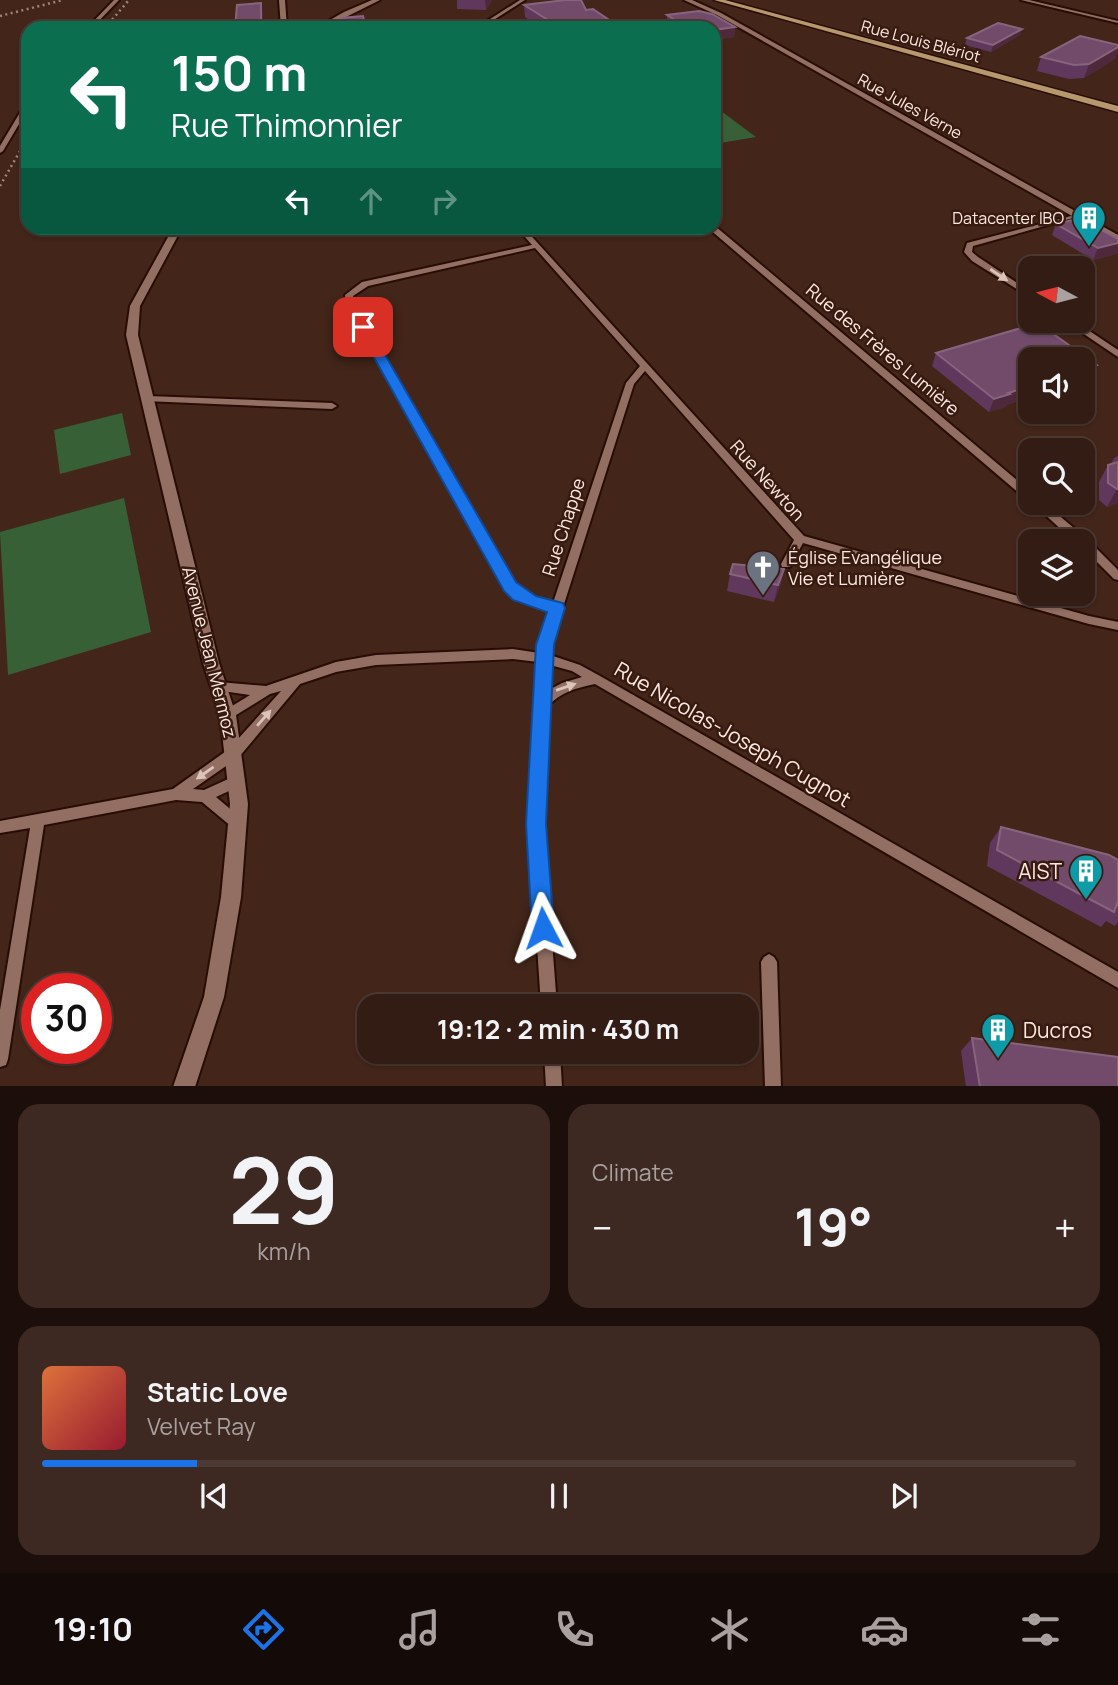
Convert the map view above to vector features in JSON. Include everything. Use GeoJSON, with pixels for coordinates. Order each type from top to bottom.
{"type":"FeatureCollection","features":[{"type":"Feature","properties":{"kind":"main road"},"geometry":{"type":"LineString","coordinates":[[282,0],[284,21]]}},
{"type":"Feature","properties":{"kind":"main road"},"geometry":{"type":"LineString","coordinates":[[332,21],[377,0]]}},
{"type":"Feature","properties":{"kind":"main road","name":"Rue Jules Verne"},"geometry":{"type":"LineString","coordinates":[[687,0],[719,14],[1118,239]]}},
{"type":"Feature","properties":{"kind":"main road","name":"Rue Louis Blériot"},"geometry":{"type":"LineString","coordinates":[[717,0],[1118,107]]}},
{"type":"Feature","properties":{"kind":"main road","name":"Rue Louis Blériot"},"geometry":{"type":"LineString","coordinates":[[731,0],[1118,107]]}},
{"type":"Feature","properties":{"kind":"main road","name":"Avenue Jean Mermoz"},"geometry":{"type":"LineString","coordinates":[[173,235],[141,292],[132,322],[132,335],[228,715],[237,781],[237,823],[231,897],[214,997],[184,1086]]}},
{"type":"Feature","properties":{"kind":"street"},"geometry":{"type":"LineString","coordinates":[[96,21],[117,0]]}},
{"type":"Feature","properties":{"kind":"street"},"geometry":{"type":"LineString","coordinates":[[489,21],[523,0]]}},
{"type":"Feature","properties":{"kind":"street"},"geometry":{"type":"LineString","coordinates":[[1023,0],[1118,22]]}},
{"type":"Feature","properties":{"kind":"street"},"geometry":{"type":"LineString","coordinates":[[0,151],[21,116]]}},
{"type":"Feature","properties":{"kind":"street"},"geometry":{"type":"LineString","coordinates":[[1018,288],[975,260],[968,252],[970,246],[1077,216]]}},
{"type":"Feature","properties":{"kind":"street","name":"Rue Newton"},"geometry":{"type":"LineString","coordinates":[[527,235],[800,540],[1118,626]]}},
{"type":"Feature","properties":{"kind":"street","name":"Rue des Frères Lumière"},"geometry":{"type":"LineString","coordinates":[[720,235],[1018,487]]}},
{"type":"Feature","properties":{"kind":"street"},"geometry":{"type":"LineString","coordinates":[[536,246],[365,284],[349,295],[350,303],[510,587],[531,602],[557,608]]}},
{"type":"Feature","properties":{"kind":"street"},"geometry":{"type":"LineString","coordinates":[[1086,333],[1118,354]]}},
{"type":"Feature","properties":{"kind":"street","name":"Rue Chappe"},"geometry":{"type":"LineString","coordinates":[[548,994],[536,824],[545,645],[630,383],[644,367]]}},
{"type":"Feature","properties":{"kind":"street"},"geometry":{"type":"LineString","coordinates":[[148,399],[332,406]]}},
{"type":"Feature","properties":{"kind":"street"},"geometry":{"type":"LineString","coordinates":[[1051,515],[1067,529]]}},
{"type":"Feature","properties":{"kind":"street"},"geometry":{"type":"LineString","coordinates":[[786,564],[800,540]]}},
{"type":"Feature","properties":{"kind":"street"},"geometry":{"type":"LineString","coordinates":[[1095,554],[1118,576]]}},
{"type":"Feature","properties":{"kind":"street","name":"Rue Nicolas-Joseph Cugnot"},"geometry":{"type":"LineString","coordinates":[[228,715],[266,691],[294,684],[336,667],[376,660],[513,654],[544,658],[576,668],[596,679],[1118,980]]}},
{"type":"Feature","properties":{"kind":"street"},"geometry":{"type":"LineString","coordinates":[[541,705],[552,693],[568,685],[596,679]]}},
{"type":"Feature","properties":{"kind":"street","name":"Rue Nicolas-Joseph Cugnot"},"geometry":{"type":"LineString","coordinates":[[176,793],[234,753],[294,684]]}},
{"type":"Feature","properties":{"kind":"street","name":"Rue Nicolas-Joseph Cugnot"},"geometry":{"type":"LineString","coordinates":[[219,687],[266,691]]}},
{"type":"Feature","properties":{"kind":"street"},"geometry":{"type":"LineString","coordinates":[[0,827],[176,793],[205,796],[237,781]]}},
{"type":"Feature","properties":{"kind":"street"},"geometry":{"type":"LineString","coordinates":[[205,796],[237,823]]}},
{"type":"Feature","properties":{"kind":"street"},"geometry":{"type":"LineString","coordinates":[[0,1059],[38,820]]}},
{"type":"Feature","properties":{"kind":"street"},"geometry":{"type":"LineString","coordinates":[[769,962],[773,1086]]}},
{"type":"Feature","properties":{"kind":"street"},"geometry":{"type":"LineString","coordinates":[[553,1064],[554,1086]]}},
{"type":"Feature","properties":{"kind":"green space"},"geometry":{"type":"Polygon","coordinates":[[[721,111],[756,137],[721,143],[721,111]]]}},
{"type":"Feature","properties":{"kind":"green space"},"geometry":{"type":"Polygon","coordinates":[[[122,413],[131,455],[60,474],[54,430],[122,413]]]}},
{"type":"Feature","properties":{"kind":"green space"},"geometry":{"type":"Polygon","coordinates":[[[124,498],[151,632],[8,675],[0,532],[124,498]]]}},
{"type":"Feature","properties":{"kind":"building"},"geometry":{"type":"Polygon","coordinates":[[[581,0],[586,10],[593,9],[611,21],[549,21],[524,5],[581,0]]]}},
{"type":"Feature","properties":{"kind":"building"},"geometry":{"type":"Polygon","coordinates":[[[261,3],[261,21],[236,21],[237,5],[261,3]]]}},
{"type":"Feature","properties":{"kind":"building"},"geometry":{"type":"Polygon","coordinates":[[[699,11],[712,14],[735,27],[721,29],[721,21],[677,21],[667,15],[699,11]]]}},
{"type":"Feature","properties":{"kind":"building"},"geometry":{"type":"Polygon","coordinates":[[[363,16],[364,21],[342,21],[341,18],[363,16]]]}},
{"type":"Feature","properties":{"kind":"building"},"geometry":{"type":"Polygon","coordinates":[[[998,23],[1022,29],[993,45],[967,38],[998,23]]]}},
{"type":"Feature","properties":{"kind":"building"},"geometry":{"type":"Polygon","coordinates":[[[1080,36],[1118,47],[1089,64],[1074,65],[1041,57],[1080,36]]]}},
{"type":"Feature","properties":{"kind":"building"},"geometry":{"type":"Polygon","coordinates":[[[1080,218],[1118,239],[1118,243],[1098,248],[1056,224],[1080,218]]]}},
{"type":"Feature","properties":{"kind":"building"},"geometry":{"type":"Polygon","coordinates":[[[1018,329],[1018,333],[1052,333],[1072,347],[1018,347],[1018,390],[994,399],[936,353],[1018,329]]]}},
{"type":"Feature","properties":{"kind":"building"},"geometry":{"type":"Polygon","coordinates":[[[1118,462],[1117,489],[1108,483],[1108,465],[1118,462]]]}},
{"type":"Feature","properties":{"kind":"building"},"geometry":{"type":"Polygon","coordinates":[[[733,564],[784,569],[778,585],[730,574],[733,564]]]}},
{"type":"Feature","properties":{"kind":"building"},"geometry":{"type":"Polygon","coordinates":[[[1001,827],[1109,855],[1118,860],[1118,905],[1114,912],[997,850],[1001,827]]]}},
{"type":"Feature","properties":{"kind":"building","name":"Ducros"},"geometry":{"type":"Polygon","coordinates":[[[972,1038],[1118,1057],[1118,1086],[980,1086],[972,1038]]]}},
{"type":"Feature","properties":{"kind":"railway"},"geometry":{"type":"LineString","coordinates":[[0,16],[63,0]]}},
{"type":"Feature","properties":{"kind":"railway"},"geometry":{"type":"LineString","coordinates":[[111,21],[129,0]]}},
{"type":"Feature","properties":{"kind":"railway"},"geometry":{"type":"LineString","coordinates":[[0,186],[21,149]]}},
{"type":"Feature","properties":{"kind":"place","name":"Datacenter IBO"},"geometry":{"type":"Point","coordinates":[1089,248]}},
{"type":"Feature","properties":{"kind":"place","name":"Église Evangélique Vie et Lumière"},"geometry":{"type":"Point","coordinates":[763,597]}},
{"type":"Feature","properties":{"kind":"place","name":"AIST"},"geometry":{"type":"Point","coordinates":[1086,901]}},
{"type":"Feature","properties":{"kind":"place","name":"Ducros"},"geometry":{"type":"Point","coordinates":[998,1060]}},
{"type":"Feature","properties":{"kind":"route"},"geometry":{"type":"LineString","coordinates":[[363,327],[510,587],[531,602],[557,608],[545,645],[541,705],[536,824],[543,928]]}}]}
